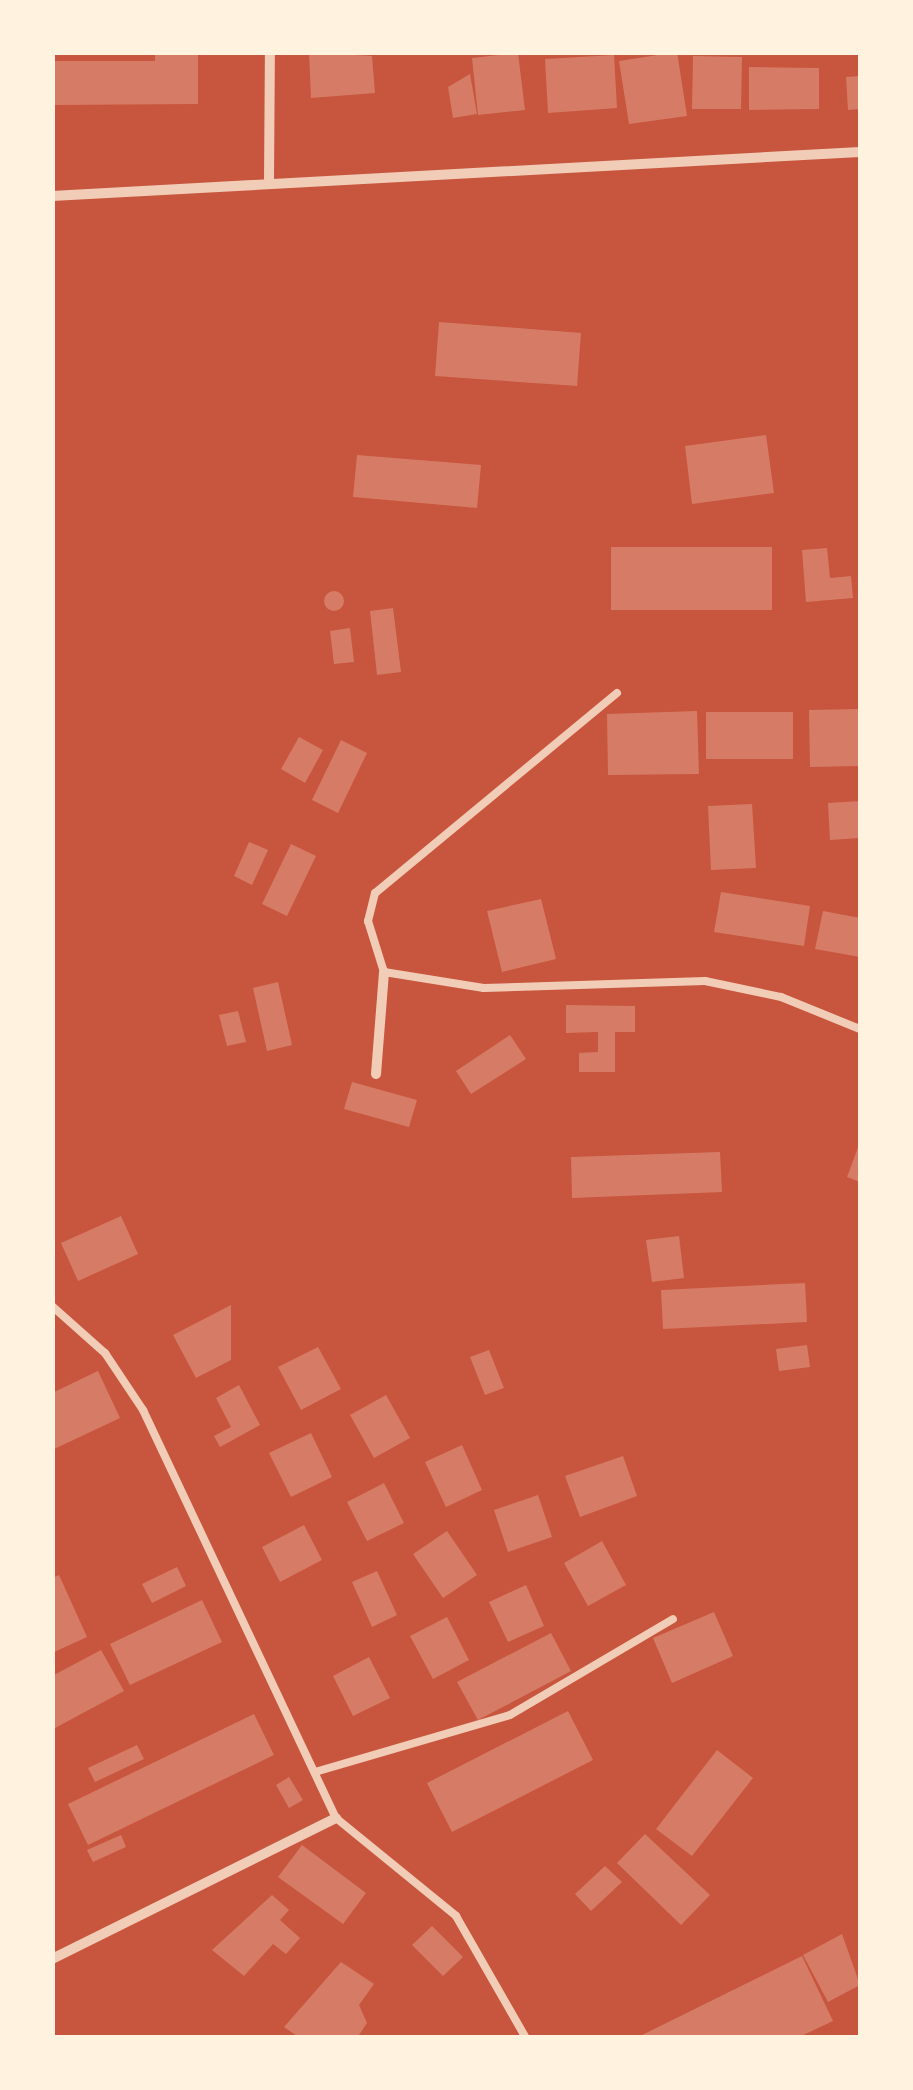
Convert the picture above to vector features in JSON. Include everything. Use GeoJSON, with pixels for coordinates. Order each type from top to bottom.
{"type":"FeatureCollection","features":[{"type":"Feature","properties":{"kind":"street"},"geometry":{"type":"LineString","coordinates":[[269,182],[270,52]]}},
{"type":"Feature","properties":{"kind":"street"},"geometry":{"type":"LineString","coordinates":[[52,196],[860,152]]}},
{"type":"Feature","properties":{"kind":"street"},"geometry":{"type":"LineString","coordinates":[[376,1074],[384,972]]}},
{"type":"Feature","properties":{"kind":"street"},"geometry":{"type":"LineString","coordinates":[[52,1959],[336,1818]]}},
{"type":"Feature","properties":{"kind":"lane"},"geometry":{"type":"LineString","coordinates":[[616,693],[375,893],[368,921],[384,972],[484,988],[705,981],[782,997],[860,1029]]}},
{"type":"Feature","properties":{"kind":"lane"},"geometry":{"type":"LineString","coordinates":[[52,1306],[125,1378],[336,1818],[456,1916],[526,2038]]}},
{"type":"Feature","properties":{"kind":"lane"},"geometry":{"type":"LineString","coordinates":[[315,1772],[510,1715],[673,1619]]}},
{"type":"Feature","properties":{"kind":"building"},"geometry":{"type":"Polygon","coordinates":[[[155,52],[198,52],[198,104],[52,105],[52,61],[155,61],[155,52]]]}},
{"type":"Feature","properties":{"kind":"building"},"geometry":{"type":"Polygon","coordinates":[[[309,52],[372,56],[375,93],[311,98],[309,52]]]}},
{"type":"Feature","properties":{"kind":"building"},"geometry":{"type":"Polygon","coordinates":[[[677,52],[687,116],[629,124],[619,61],[677,52]]]}},
{"type":"Feature","properties":{"kind":"building"},"geometry":{"type":"Polygon","coordinates":[[[518,53],[525,110],[478,115],[472,58],[518,53]]]}},
{"type":"Feature","properties":{"kind":"building"},"geometry":{"type":"Polygon","coordinates":[[[614,55],[617,108],[548,113],[545,59],[614,55]]]}},
{"type":"Feature","properties":{"kind":"building"},"geometry":{"type":"Polygon","coordinates":[[[693,56],[742,57],[741,109],[692,109],[693,56]]]}},
{"type":"Feature","properties":{"kind":"building"},"geometry":{"type":"Polygon","coordinates":[[[749,67],[819,68],[819,109],[749,110],[749,67]]]}},
{"type":"Feature","properties":{"kind":"building"},"geometry":{"type":"Polygon","coordinates":[[[470,74],[477,114],[453,118],[448,87],[470,74]]]}},
{"type":"Feature","properties":{"kind":"building"},"geometry":{"type":"Polygon","coordinates":[[[860,76],[860,109],[848,110],[846,77],[860,76]]]}},
{"type":"Feature","properties":{"kind":"building"},"geometry":{"type":"Polygon","coordinates":[[[439,322],[581,333],[577,386],[435,376],[439,322]]]}},
{"type":"Feature","properties":{"kind":"building"},"geometry":{"type":"Polygon","coordinates":[[[766,435],[774,493],[692,504],[685,446],[766,435]]]}},
{"type":"Feature","properties":{"kind":"building"},"geometry":{"type":"Polygon","coordinates":[[[357,455],[481,465],[477,508],[353,497],[357,455]]]}},
{"type":"Feature","properties":{"kind":"building"},"geometry":{"type":"Polygon","coordinates":[[[611,547],[772,547],[772,610],[611,610],[611,547]]]}},
{"type":"Feature","properties":{"kind":"building"},"geometry":{"type":"Polygon","coordinates":[[[827,548],[830,578],[851,576],[853,598],[806,602],[802,550],[827,548]]]}},
{"type":"Feature","properties":{"kind":"building"},"geometry":{"type":"Polygon","coordinates":[[[334,591],[344,601],[334,611],[324,601],[334,591]]]}},
{"type":"Feature","properties":{"kind":"building"},"geometry":{"type":"Polygon","coordinates":[[[393,608],[401,672],[377,675],[370,611],[393,608]]]}},
{"type":"Feature","properties":{"kind":"building"},"geometry":{"type":"Polygon","coordinates":[[[350,628],[354,662],[334,664],[330,631],[350,628]]]}},
{"type":"Feature","properties":{"kind":"building"},"geometry":{"type":"Polygon","coordinates":[[[860,709],[860,766],[810,767],[809,710],[860,709]]]}},
{"type":"Feature","properties":{"kind":"building"},"geometry":{"type":"Polygon","coordinates":[[[697,711],[699,774],[608,775],[607,714],[697,711]]]}},
{"type":"Feature","properties":{"kind":"building"},"geometry":{"type":"Polygon","coordinates":[[[706,712],[793,712],[793,759],[706,759],[706,712]]]}},
{"type":"Feature","properties":{"kind":"building"},"geometry":{"type":"Polygon","coordinates":[[[299,737],[323,750],[305,783],[281,769],[299,737]]]}},
{"type":"Feature","properties":{"kind":"building"},"geometry":{"type":"Polygon","coordinates":[[[341,740],[367,753],[338,813],[312,800],[341,740]]]}},
{"type":"Feature","properties":{"kind":"building"},"geometry":{"type":"Polygon","coordinates":[[[860,801],[860,838],[830,840],[828,803],[860,801]]]}},
{"type":"Feature","properties":{"kind":"building"},"geometry":{"type":"Polygon","coordinates":[[[752,804],[756,868],[711,870],[708,806],[752,804]]]}},
{"type":"Feature","properties":{"kind":"building"},"geometry":{"type":"Polygon","coordinates":[[[249,842],[268,850],[252,885],[234,876],[249,842]]]}},
{"type":"Feature","properties":{"kind":"building"},"geometry":{"type":"Polygon","coordinates":[[[291,844],[316,856],[287,916],[262,904],[291,844]]]}},
{"type":"Feature","properties":{"kind":"building"},"geometry":{"type":"Polygon","coordinates":[[[721,892],[810,906],[804,946],[714,932],[721,892]]]}},
{"type":"Feature","properties":{"kind":"building"},"geometry":{"type":"Polygon","coordinates":[[[541,899],[556,959],[502,972],[487,911],[541,899]]]}},
{"type":"Feature","properties":{"kind":"building"},"geometry":{"type":"Polygon","coordinates":[[[823,911],[860,918],[860,957],[815,949],[823,911]]]}},
{"type":"Feature","properties":{"kind":"building"},"geometry":{"type":"Polygon","coordinates":[[[278,982],[292,1045],[267,1051],[253,988],[278,982]]]}},
{"type":"Feature","properties":{"kind":"building"},"geometry":{"type":"Polygon","coordinates":[[[566,1005],[635,1006],[635,1032],[615,1032],[615,1072],[579,1072],[579,1053],[598,1052],[598,1032],[566,1033],[566,1005]]]}},
{"type":"Feature","properties":{"kind":"building"},"geometry":{"type":"Polygon","coordinates":[[[238,1011],[246,1042],[227,1046],[219,1015],[238,1011]]]}},
{"type":"Feature","properties":{"kind":"building"},"geometry":{"type":"Polygon","coordinates":[[[510,1035],[526,1059],[471,1094],[456,1071],[510,1035]]]}},
{"type":"Feature","properties":{"kind":"building"},"geometry":{"type":"Polygon","coordinates":[[[352,1082],[417,1100],[409,1127],[344,1109],[352,1082]]]}},
{"type":"Feature","properties":{"kind":"building"},"geometry":{"type":"Polygon","coordinates":[[[860,1142],[860,1182],[847,1177],[860,1142]]]}},
{"type":"Feature","properties":{"kind":"building"},"geometry":{"type":"Polygon","coordinates":[[[720,1152],[722,1192],[572,1198],[571,1157],[720,1152]]]}},
{"type":"Feature","properties":{"kind":"building"},"geometry":{"type":"Polygon","coordinates":[[[121,1216],[138,1254],[78,1281],[61,1243],[121,1216]]]}},
{"type":"Feature","properties":{"kind":"building"},"geometry":{"type":"Polygon","coordinates":[[[679,1236],[684,1278],[652,1282],[646,1240],[679,1236]]]}},
{"type":"Feature","properties":{"kind":"building"},"geometry":{"type":"Polygon","coordinates":[[[805,1283],[807,1322],[663,1329],[661,1290],[805,1283]]]}},
{"type":"Feature","properties":{"kind":"building"},"geometry":{"type":"Polygon","coordinates":[[[231,1305],[231,1360],[196,1378],[173,1335],[231,1305]]]}},
{"type":"Feature","properties":{"kind":"building"},"geometry":{"type":"Polygon","coordinates":[[[807,1345],[810,1367],[779,1371],[776,1349],[807,1345]]]}},
{"type":"Feature","properties":{"kind":"building"},"geometry":{"type":"Polygon","coordinates":[[[318,1347],[341,1389],[301,1410],[278,1367],[318,1347]]]}},
{"type":"Feature","properties":{"kind":"building"},"geometry":{"type":"Polygon","coordinates":[[[489,1350],[504,1388],[485,1395],[470,1357],[489,1350]]]}},
{"type":"Feature","properties":{"kind":"building"},"geometry":{"type":"Polygon","coordinates":[[[98,1371],[120,1418],[52,1450],[52,1393],[98,1371]]]}},
{"type":"Feature","properties":{"kind":"building"},"geometry":{"type":"Polygon","coordinates":[[[239,1385],[260,1425],[220,1447],[214,1436],[231,1427],[216,1398],[239,1385]]]}},
{"type":"Feature","properties":{"kind":"building"},"geometry":{"type":"Polygon","coordinates":[[[386,1395],[410,1438],[374,1458],[350,1415],[386,1395]]]}},
{"type":"Feature","properties":{"kind":"building"},"geometry":{"type":"Polygon","coordinates":[[[311,1433],[332,1477],[291,1497],[269,1453],[311,1433]]]}},
{"type":"Feature","properties":{"kind":"building"},"geometry":{"type":"Polygon","coordinates":[[[462,1445],[482,1490],[446,1507],[425,1462],[462,1445]]]}},
{"type":"Feature","properties":{"kind":"building"},"geometry":{"type":"Polygon","coordinates":[[[623,1456],[637,1496],[580,1517],[565,1476],[623,1456]]]}},
{"type":"Feature","properties":{"kind":"building"},"geometry":{"type":"Polygon","coordinates":[[[384,1483],[404,1523],[367,1541],[347,1502],[384,1483]]]}},
{"type":"Feature","properties":{"kind":"building"},"geometry":{"type":"Polygon","coordinates":[[[538,1495],[552,1537],[508,1552],[494,1510],[538,1495]]]}},
{"type":"Feature","properties":{"kind":"building"},"geometry":{"type":"Polygon","coordinates":[[[304,1525],[322,1560],[280,1582],[262,1547],[304,1525]]]}},
{"type":"Feature","properties":{"kind":"building"},"geometry":{"type":"Polygon","coordinates":[[[447,1531],[477,1575],[443,1598],[413,1554],[447,1531]]]}},
{"type":"Feature","properties":{"kind":"building"},"geometry":{"type":"Polygon","coordinates":[[[602,1541],[626,1585],[588,1606],[564,1563],[602,1541]]]}},
{"type":"Feature","properties":{"kind":"building"},"geometry":{"type":"Polygon","coordinates":[[[177,1567],[186,1586],[152,1603],[142,1584],[177,1567]]]}},
{"type":"Feature","properties":{"kind":"building"},"geometry":{"type":"Polygon","coordinates":[[[377,1571],[397,1615],[372,1627],[352,1582],[377,1571]]]}},
{"type":"Feature","properties":{"kind":"building"},"geometry":{"type":"Polygon","coordinates":[[[59,1575],[87,1637],[52,1653],[52,1578],[59,1575]]]}},
{"type":"Feature","properties":{"kind":"building"},"geometry":{"type":"Polygon","coordinates":[[[526,1585],[544,1626],[508,1642],[489,1602],[526,1585]]]}},
{"type":"Feature","properties":{"kind":"building"},"geometry":{"type":"Polygon","coordinates":[[[202,1600],[222,1642],[130,1685],[110,1644],[202,1600]]]}},
{"type":"Feature","properties":{"kind":"building"},"geometry":{"type":"Polygon","coordinates":[[[714,1612],[733,1656],[672,1683],[653,1638],[714,1612]]]}},
{"type":"Feature","properties":{"kind":"building"},"geometry":{"type":"Polygon","coordinates":[[[447,1617],[469,1660],[433,1679],[410,1636],[447,1617]]]}},
{"type":"Feature","properties":{"kind":"building"},"geometry":{"type":"Polygon","coordinates":[[[551,1633],[571,1671],[478,1720],[457,1682],[551,1633]]]}},
{"type":"Feature","properties":{"kind":"building"},"geometry":{"type":"Polygon","coordinates":[[[101,1650],[124,1691],[55,1728],[52,1676],[101,1650]]]}},
{"type":"Feature","properties":{"kind":"building"},"geometry":{"type":"Polygon","coordinates":[[[369,1657],[390,1698],[353,1716],[333,1676],[369,1657]]]}},
{"type":"Feature","properties":{"kind":"building"},"geometry":{"type":"Polygon","coordinates":[[[568,1711],[593,1760],[452,1832],[427,1783],[568,1711]]]}},
{"type":"Feature","properties":{"kind":"building"},"geometry":{"type":"Polygon","coordinates":[[[254,1714],[274,1755],[88,1845],[68,1804],[254,1714]]]}},
{"type":"Feature","properties":{"kind":"building"},"geometry":{"type":"Polygon","coordinates":[[[137,1745],[144,1759],[95,1782],[88,1768],[137,1745]]]}},
{"type":"Feature","properties":{"kind":"building"},"geometry":{"type":"Polygon","coordinates":[[[717,1750],[753,1778],[692,1856],[656,1829],[717,1750]]]}},
{"type":"Feature","properties":{"kind":"building"},"geometry":{"type":"Polygon","coordinates":[[[289,1777],[303,1800],[289,1808],[276,1785],[289,1777]]]}},
{"type":"Feature","properties":{"kind":"building"},"geometry":{"type":"Polygon","coordinates":[[[645,1834],[710,1895],[681,1925],[617,1863],[645,1834]]]}},
{"type":"Feature","properties":{"kind":"building"},"geometry":{"type":"Polygon","coordinates":[[[121,1835],[126,1847],[93,1862],[87,1850],[121,1835]]]}},
{"type":"Feature","properties":{"kind":"building"},"geometry":{"type":"Polygon","coordinates":[[[302,1845],[366,1893],[343,1924],[278,1877],[302,1845]]]}},
{"type":"Feature","properties":{"kind":"building"},"geometry":{"type":"Polygon","coordinates":[[[605,1866],[622,1882],[591,1911],[575,1894],[605,1866]]]}},
{"type":"Feature","properties":{"kind":"building"},"geometry":{"type":"Polygon","coordinates":[[[272,1895],[289,1910],[280,1920],[300,1938],[286,1954],[273,1944],[244,1976],[212,1950],[272,1895]]]}},
{"type":"Feature","properties":{"kind":"building"},"geometry":{"type":"Polygon","coordinates":[[[432,1926],[463,1957],[443,1976],[412,1945],[432,1926]]]}},
{"type":"Feature","properties":{"kind":"building"},"geometry":{"type":"Polygon","coordinates":[[[842,1934],[860,1985],[828,2002],[803,1955],[842,1934]]]}},
{"type":"Feature","properties":{"kind":"building"},"geometry":{"type":"Polygon","coordinates":[[[802,1956],[833,2021],[797,2038],[636,2038],[802,1956]]]}},
{"type":"Feature","properties":{"kind":"building"},"geometry":{"type":"Polygon","coordinates":[[[341,1962],[374,1984],[359,2005],[367,2023],[357,2038],[300,2038],[284,2027],[341,1962]]]}}]}
